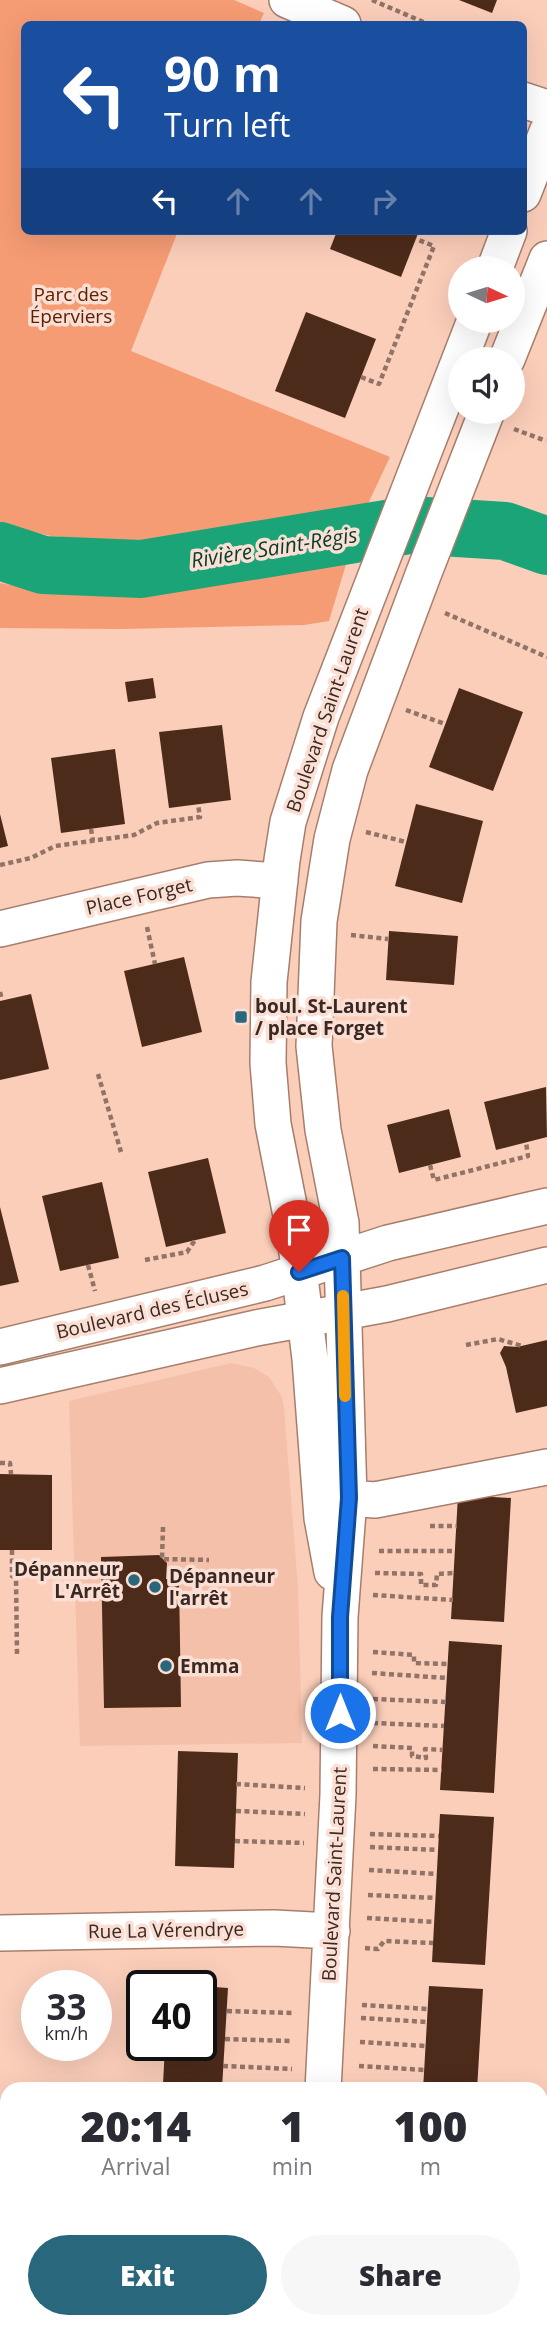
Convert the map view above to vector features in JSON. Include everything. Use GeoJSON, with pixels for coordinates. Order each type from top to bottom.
{"type":"FeatureCollection","features":[{"type":"Feature","properties":{"kind":"street"},"geometry":{"type":"LineString","coordinates":[[287,0],[336,21]]}},
{"type":"Feature","properties":{"kind":"street"},"geometry":{"type":"LineString","coordinates":[[527,101],[547,108]]}},
{"type":"Feature","properties":{"kind":"street"},"geometry":{"type":"LineString","coordinates":[[527,184],[547,132]]}},
{"type":"Feature","properties":{"kind":"street"},"geometry":{"type":"LineString","coordinates":[[500,256],[507,235]]}},
{"type":"Feature","properties":{"kind":"street"},"geometry":{"type":"LineString","coordinates":[[512,347],[547,259]]}},
{"type":"Feature","properties":{"kind":"street","name":"Boulevard Saint-Laurent"},"geometry":{"type":"LineString","coordinates":[[340,1617],[322,1518],[295,1236],[273,1124],[268,1063],[269,982],[285,839],[298,788],[321,717],[470,333]]}},
{"type":"Feature","properties":{"kind":"street","name":"Boulevard Saint-Laurent"},"geometry":{"type":"LineString","coordinates":[[323,2082],[339,1751],[340,1617],[349,1498],[341,1223],[323,1130],[314,1046],[318,921],[332,839],[347,781],[457,487],[494,424]]}},
{"type":"Feature","properties":{"kind":"street","name":"Place Forget"},"geometry":{"type":"LineString","coordinates":[[0,929],[208,880],[237,878],[280,881]]}},
{"type":"Feature","properties":{"kind":"street","name":"Boulevard des Écluses"},"geometry":{"type":"LineString","coordinates":[[0,1347],[265,1283],[388,1243],[547,1206]]}},
{"type":"Feature","properties":{"kind":"street","name":"Boulevard des Écluses"},"geometry":{"type":"LineString","coordinates":[[0,1385],[256,1328],[387,1304],[547,1265]]}},
{"type":"Feature","properties":{"kind":"street"},"geometry":{"type":"LineString","coordinates":[[349,1498],[375,1500],[547,1467]]}},
{"type":"Feature","properties":{"kind":"street","name":"Rue La Vérendrye"},"geometry":{"type":"LineString","coordinates":[[0,1933],[274,1928],[332,1931]]}},
{"type":"Feature","properties":{"kind":"path"},"geometry":{"type":"LineString","coordinates":[[372,0],[421,21]]}},
{"type":"Feature","properties":{"kind":"path"},"geometry":{"type":"LineString","coordinates":[[361,377],[379,384],[425,269],[434,246],[416,239]]}},
{"type":"Feature","properties":{"kind":"path"},"geometry":{"type":"LineString","coordinates":[[508,424],[546,441]]}},
{"type":"Feature","properties":{"kind":"path"},"geometry":{"type":"LineString","coordinates":[[436,611],[547,657]]}},
{"type":"Feature","properties":{"kind":"path"},"geometry":{"type":"LineString","coordinates":[[400,708],[445,724]]}},
{"type":"Feature","properties":{"kind":"path"},"geometry":{"type":"LineString","coordinates":[[0,865],[31,858],[55,846],[134,835],[157,823],[200,817],[198,804]]}},
{"type":"Feature","properties":{"kind":"path"},"geometry":{"type":"LineString","coordinates":[[91,829],[93,841]]}},
{"type":"Feature","properties":{"kind":"path"},"geometry":{"type":"LineString","coordinates":[[359,831],[406,842]]}},
{"type":"Feature","properties":{"kind":"path"},"geometry":{"type":"LineString","coordinates":[[342,934],[388,939]]}},
{"type":"Feature","properties":{"kind":"path"},"geometry":{"type":"LineString","coordinates":[[0,992],[2,1000]]}},
{"type":"Feature","properties":{"kind":"path"},"geometry":{"type":"LineString","coordinates":[[98,1074],[121,1152]]}},
{"type":"Feature","properties":{"kind":"path"},"geometry":{"type":"LineString","coordinates":[[430,1165],[434,1180],[528,1156],[526,1142]]}},
{"type":"Feature","properties":{"kind":"path"},"geometry":{"type":"LineString","coordinates":[[145,1260],[187,1252],[195,1240]]}},
{"type":"Feature","properties":{"kind":"path"},"geometry":{"type":"LineString","coordinates":[[88,1265],[97,1299]]}},
{"type":"Feature","properties":{"kind":"path"},"geometry":{"type":"LineString","coordinates":[[466,1345],[498,1339],[522,1346]]}},
{"type":"Feature","properties":{"kind":"path"},"geometry":{"type":"LineString","coordinates":[[0,1463],[10,1462],[11,1474]]}},
{"type":"Feature","properties":{"kind":"path"},"geometry":{"type":"LineString","coordinates":[[163,1527],[162,1559],[209,1560]]}},
{"type":"Feature","properties":{"kind":"path"},"geometry":{"type":"LineString","coordinates":[[12,1550],[12,1576],[16,1577],[17,1654]]}},
{"type":"Feature","properties":{"kind":"path"},"geometry":{"type":"LineString","coordinates":[[373,1551],[455,1551]]}},
{"type":"Feature","properties":{"kind":"path"},"geometry":{"type":"LineString","coordinates":[[373,1573],[421,1574],[421,1585],[436,1585],[436,1574],[454,1573]]}},
{"type":"Feature","properties":{"kind":"path"},"geometry":{"type":"LineString","coordinates":[[373,1595],[453,1600]]}},
{"type":"Feature","properties":{"kind":"path"},"geometry":{"type":"LineString","coordinates":[[372,1652],[414,1655],[414,1663],[448,1664]]}},
{"type":"Feature","properties":{"kind":"path"},"geometry":{"type":"LineString","coordinates":[[180,1664],[211,1662]]}},
{"type":"Feature","properties":{"kind":"path"},"geometry":{"type":"LineString","coordinates":[[373,1673],[447,1678]]}},
{"type":"Feature","properties":{"kind":"path"},"geometry":{"type":"LineString","coordinates":[[373,1699],[446,1702]]}},
{"type":"Feature","properties":{"kind":"path"},"geometry":{"type":"LineString","coordinates":[[373,1723],[444,1726]]}},
{"type":"Feature","properties":{"kind":"path"},"geometry":{"type":"LineString","coordinates":[[373,1746],[412,1748],[412,1756],[426,1758],[425,1749],[443,1750]]}},
{"type":"Feature","properties":{"kind":"path"},"geometry":{"type":"LineString","coordinates":[[373,1769],[442,1770]]}},
{"type":"Feature","properties":{"kind":"path"},"geometry":{"type":"LineString","coordinates":[[236,1784],[307,1788]]}},
{"type":"Feature","properties":{"kind":"path"},"geometry":{"type":"LineString","coordinates":[[236,1811],[306,1814]]}},
{"type":"Feature","properties":{"kind":"path"},"geometry":{"type":"LineString","coordinates":[[370,1834],[439,1836]]}},
{"type":"Feature","properties":{"kind":"path"},"geometry":{"type":"LineString","coordinates":[[235,1841],[305,1843]]}},
{"type":"Feature","properties":{"kind":"path"},"geometry":{"type":"LineString","coordinates":[[370,1847],[439,1850]]}},
{"type":"Feature","properties":{"kind":"path"},"geometry":{"type":"LineString","coordinates":[[369,1870],[437,1874]]}},
{"type":"Feature","properties":{"kind":"path"},"geometry":{"type":"LineString","coordinates":[[368,1895],[436,1898]]}},
{"type":"Feature","properties":{"kind":"path"},"geometry":{"type":"LineString","coordinates":[[367,1918],[434,1922]]}},
{"type":"Feature","properties":{"kind":"path"},"geometry":{"type":"LineString","coordinates":[[365,1948],[378,1949],[384,1941],[433,1943]]}},
{"type":"Feature","properties":{"kind":"path"},"geometry":{"type":"LineString","coordinates":[[362,2005],[428,2009]]}},
{"type":"Feature","properties":{"kind":"path"},"geometry":{"type":"LineString","coordinates":[[226,2011],[295,2013]]}},
{"type":"Feature","properties":{"kind":"path"},"geometry":{"type":"LineString","coordinates":[[361,2018],[428,2022]]}},
{"type":"Feature","properties":{"kind":"path"},"geometry":{"type":"LineString","coordinates":[[225,2039],[293,2041]]}},
{"type":"Feature","properties":{"kind":"path"},"geometry":{"type":"LineString","coordinates":[[360,2042],[426,2046]]}},
{"type":"Feature","properties":{"kind":"path"},"geometry":{"type":"LineString","coordinates":[[223,2066],[292,2069]]}},
{"type":"Feature","properties":{"kind":"path"},"geometry":{"type":"LineString","coordinates":[[359,2067],[425,2070]]}},
{"type":"Feature","properties":{"kind":"shaded area"},"geometry":{"type":"Polygon","coordinates":[[[231,1363],[254,1368],[269,1377],[282,1397],[298,1588],[302,1743],[80,1746],[69,1401],[231,1363]]]}},
{"type":"Feature","properties":{"kind":"green space","name":"Parc des Éperviers"},"geometry":{"type":"Polygon","coordinates":[[[0,0],[234,0],[264,13],[260,21],[21,21],[21,235],[176,235],[131,351],[390,457],[366,508],[259,533],[162,541],[51,536],[0,525],[0,0]]]}},
{"type":"Feature","properties":{"kind":"green space"},"geometry":{"type":"Polygon","coordinates":[[[347,561],[329,621],[304,625],[121,629],[0,628],[0,583],[51,592],[132,594],[347,561]]]}},
{"type":"Feature","properties":{"kind":"building"},"geometry":{"type":"Polygon","coordinates":[[[459,0],[497,0],[492,13],[459,0]]]}},
{"type":"Feature","properties":{"kind":"building"},"geometry":{"type":"Polygon","coordinates":[[[335,235],[417,235],[401,277],[330,249],[335,235]]]}},
{"type":"Feature","properties":{"kind":"building"},"geometry":{"type":"Polygon","coordinates":[[[306,312],[376,339],[345,418],[275,391],[306,312]]]}},
{"type":"Feature","properties":{"kind":"building"},"geometry":{"type":"Polygon","coordinates":[[[153,678],[156,698],[128,702],[125,682],[153,678]]]}},
{"type":"Feature","properties":{"kind":"building"},"geometry":{"type":"Polygon","coordinates":[[[459,688],[523,712],[493,791],[429,767],[459,688]]]}},
{"type":"Feature","properties":{"kind":"building"},"geometry":{"type":"Polygon","coordinates":[[[222,725],[231,800],[169,808],[159,732],[222,725]]]}},
{"type":"Feature","properties":{"kind":"building"},"geometry":{"type":"Polygon","coordinates":[[[115,749],[125,824],[61,833],[51,758],[115,749]]]}},
{"type":"Feature","properties":{"kind":"building"},"geometry":{"type":"Polygon","coordinates":[[[416,804],[483,821],[462,903],[395,886],[416,804]]]}},
{"type":"Feature","properties":{"kind":"building"},"geometry":{"type":"Polygon","coordinates":[[[0,814],[8,846],[0,848],[0,814]]]}},
{"type":"Feature","properties":{"kind":"building"},"geometry":{"type":"Polygon","coordinates":[[[389,931],[458,936],[454,985],[386,980],[389,931]]]}},
{"type":"Feature","properties":{"kind":"building"},"geometry":{"type":"Polygon","coordinates":[[[184,957],[202,1032],[142,1047],[124,971],[184,957]]]}},
{"type":"Feature","properties":{"kind":"building"},"geometry":{"type":"Polygon","coordinates":[[[31,994],[49,1069],[0,1080],[0,1001],[31,994]]]}},
{"type":"Feature","properties":{"kind":"building"},"geometry":{"type":"Polygon","coordinates":[[[546,1087],[547,1137],[496,1150],[484,1102],[546,1087]]]}},
{"type":"Feature","properties":{"kind":"building"},"geometry":{"type":"Polygon","coordinates":[[[449,1109],[461,1157],[399,1173],[387,1125],[449,1109]]]}},
{"type":"Feature","properties":{"kind":"building"},"geometry":{"type":"Polygon","coordinates":[[[208,1158],[226,1233],[166,1247],[148,1172],[208,1158]]]}},
{"type":"Feature","properties":{"kind":"building"},"geometry":{"type":"Polygon","coordinates":[[[102,1182],[119,1258],[60,1271],[42,1196],[102,1182]]]}},
{"type":"Feature","properties":{"kind":"building"},"geometry":{"type":"Polygon","coordinates":[[[0,1207],[19,1282],[0,1286],[0,1207]]]}},
{"type":"Feature","properties":{"kind":"building"},"geometry":{"type":"Polygon","coordinates":[[[547,1340],[547,1406],[516,1413],[506,1367],[500,1353],[504,1346],[517,1347],[547,1340]]]}},
{"type":"Feature","properties":{"kind":"building"},"geometry":{"type":"Polygon","coordinates":[[[0,1474],[52,1475],[52,1550],[0,1550],[0,1474]]]}},
{"type":"Feature","properties":{"kind":"building"},"geometry":{"type":"Polygon","coordinates":[[[458,1495],[511,1498],[504,1622],[451,1619],[458,1495]]]}},
{"type":"Feature","properties":{"kind":"building"},"geometry":{"type":"Polygon","coordinates":[[[159,1555],[167,1563],[166,1579],[179,1579],[181,1707],[104,1708],[101,1557],[159,1555]]]}},
{"type":"Feature","properties":{"kind":"building"},"geometry":{"type":"Polygon","coordinates":[[[449,1641],[502,1645],[494,1793],[440,1790],[449,1641]]]}},
{"type":"Feature","properties":{"kind":"building"},"geometry":{"type":"Polygon","coordinates":[[[178,1751],[238,1753],[234,1868],[175,1866],[178,1751]]]}},
{"type":"Feature","properties":{"kind":"building"},"geometry":{"type":"Polygon","coordinates":[[[440,1814],[494,1817],[485,1965],[432,1962],[440,1814]]]}},
{"type":"Feature","properties":{"kind":"building"},"geometry":{"type":"Polygon","coordinates":[[[429,1986],[483,1989],[477,2082],[423,2082],[429,1986]]]}},
{"type":"Feature","properties":{"kind":"building"},"geometry":{"type":"Polygon","coordinates":[[[217,1987],[228,1988],[222,2082],[163,2082],[164,2061],[217,2061],[217,1987]]]}},
{"type":"Feature","properties":{"kind":"waterway","name":"Rivière Saint-Régis"},"geometry":{"type":"LineString","coordinates":[[0,551],[43,565],[141,569],[410,525],[505,531],[547,546]]}},
{"type":"Feature","properties":{"kind":"slow traffic"},"geometry":{"type":"LineString","coordinates":[[343,1296],[345,1396]]}},
{"type":"Feature","properties":{"kind":"place","name":"boul. St-Laurent / place Forget"},"geometry":{"type":"Point","coordinates":[241,1017]}},
{"type":"Feature","properties":{"kind":"place","name":"Dépanneur L'Arrêt"},"geometry":{"type":"Point","coordinates":[134,1580]}},
{"type":"Feature","properties":{"kind":"place","name":"Dépanneur l'arrêt"},"geometry":{"type":"Point","coordinates":[155,1587]}},
{"type":"Feature","properties":{"kind":"place","name":"Emma"},"geometry":{"type":"Point","coordinates":[166,1666]}},
{"type":"Feature","properties":{"kind":"route"},"geometry":{"type":"LineString","coordinates":[[299,1272],[342,1258],[349,1498],[340,1617],[340,1713]]}}]}
